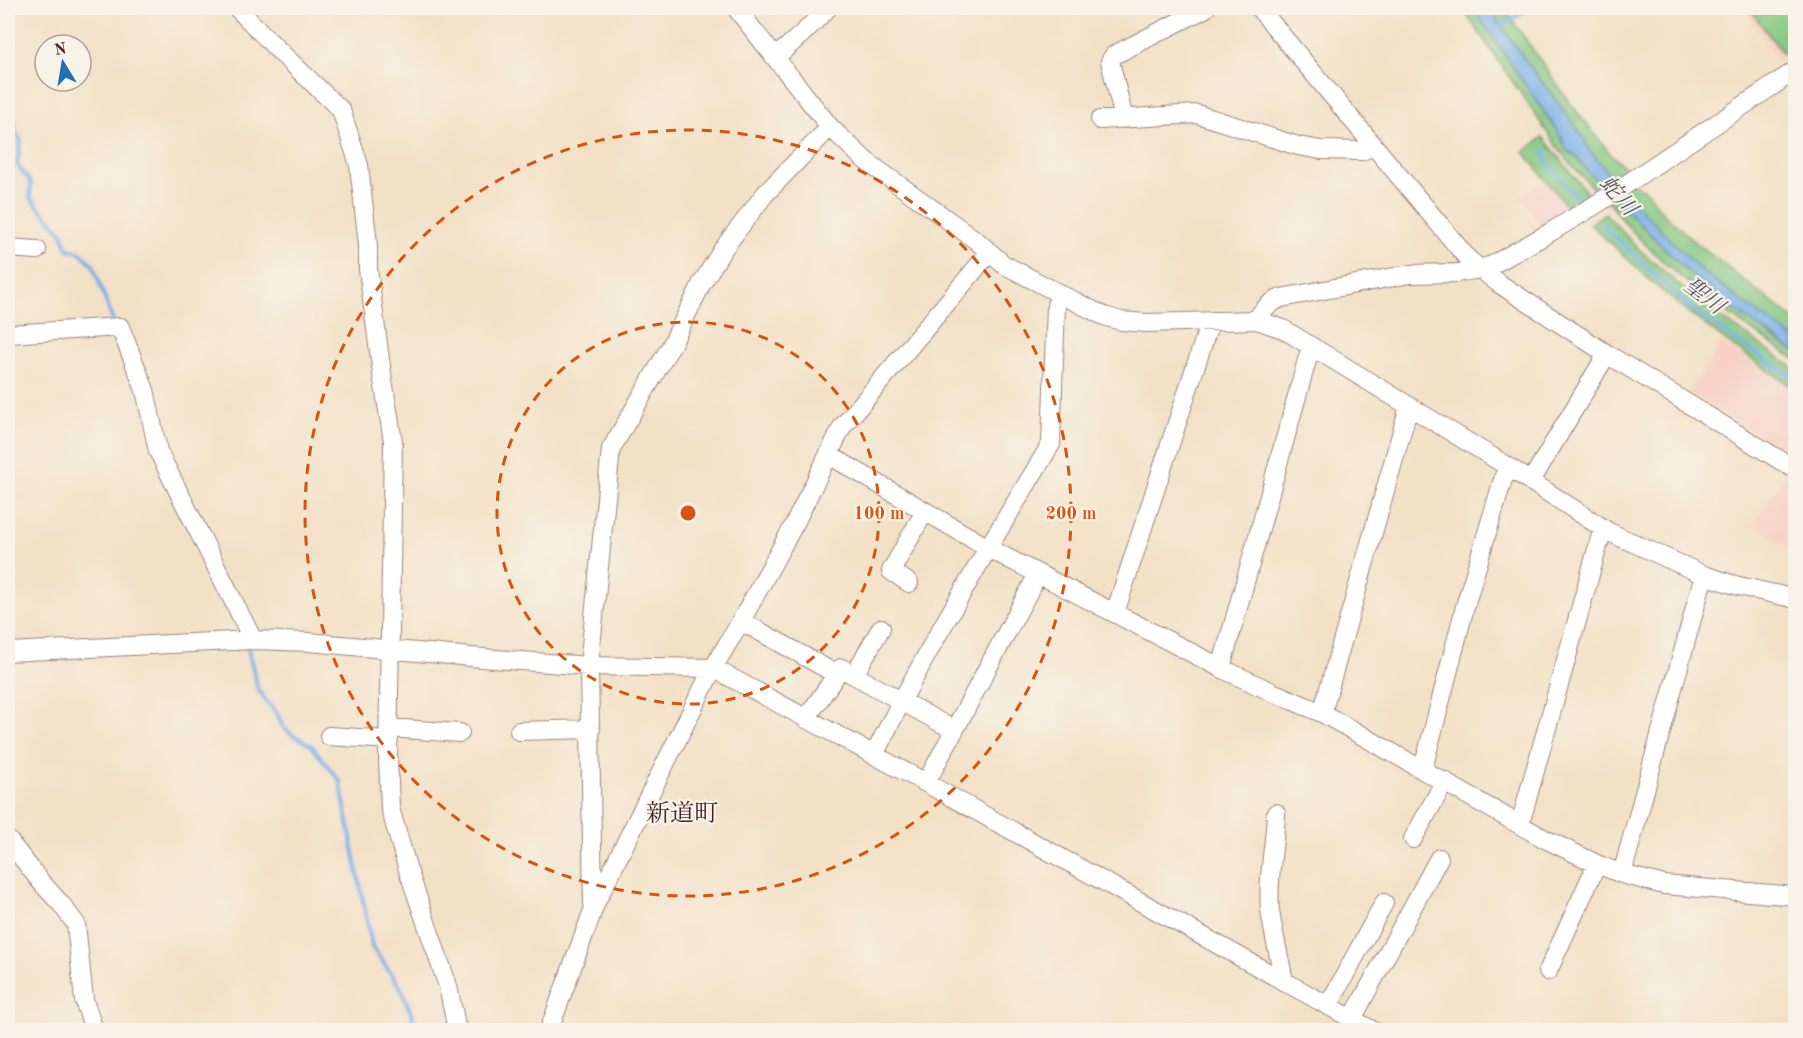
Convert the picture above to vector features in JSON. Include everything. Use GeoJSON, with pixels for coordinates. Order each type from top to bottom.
{"type":"FeatureCollection","features":[{"type":"Feature","properties":{"kind":"street"},"geometry":{"type":"LineString","coordinates":[[237,8],[341,110],[359,165],[368,246],[368,269],[393,441],[390,808],[408,870],[448,986],[457,1030]]}},
{"type":"Feature","properties":{"kind":"street"},"geometry":{"type":"LineString","coordinates":[[736,8],[830,128],[866,161],[977,241],[1003,264],[1104,316],[1121,321],[1146,323],[1257,320],[1282,329],[1507,466],[1603,528],[1704,575],[1735,585],[1796,599]]}},
{"type":"Feature","properties":{"kind":"street"},"geometry":{"type":"LineString","coordinates":[[776,57],[828,8]]}},
{"type":"Feature","properties":{"kind":"street"},"geometry":{"type":"LineString","coordinates":[[1124,119],[1110,61],[1114,55],[1206,8]]}},
{"type":"Feature","properties":{"kind":"street"},"geometry":{"type":"LineString","coordinates":[[1259,8],[1464,256],[1607,354],[1796,470]]}},
{"type":"Feature","properties":{"kind":"street"},"geometry":{"type":"LineString","coordinates":[[1257,320],[1265,308],[1281,298],[1410,274],[1456,273],[1492,265],[1603,200],[1796,70]]}},
{"type":"Feature","properties":{"kind":"street"},"geometry":{"type":"LineString","coordinates":[[1100,120],[1197,114],[1310,148],[1362,151],[1373,146]]}},
{"type":"Feature","properties":{"kind":"street"},"geometry":{"type":"LineString","coordinates":[[593,909],[589,666],[611,449],[672,344],[702,284],[723,249],[765,194],[830,128]]}},
{"type":"Feature","properties":{"kind":"street"},"geometry":{"type":"LineString","coordinates":[[8,248],[37,250]]}},
{"type":"Feature","properties":{"kind":"street"},"geometry":{"type":"LineString","coordinates":[[549,1030],[593,909],[713,668],[741,621],[842,426],[989,253]]}},
{"type":"Feature","properties":{"kind":"street"},"geometry":{"type":"LineString","coordinates":[[874,755],[902,700],[988,548],[1051,444],[1056,305],[1060,294]]}},
{"type":"Feature","properties":{"kind":"street"},"geometry":{"type":"LineString","coordinates":[[1115,613],[1210,322]]}},
{"type":"Feature","properties":{"kind":"street"},"geometry":{"type":"LineString","coordinates":[[8,334],[120,327],[145,390],[158,451],[222,583],[253,640]]}},
{"type":"Feature","properties":{"kind":"street"},"geometry":{"type":"LineString","coordinates":[[1221,668],[1311,346]]}},
{"type":"Feature","properties":{"kind":"street"},"geometry":{"type":"LineString","coordinates":[[1531,481],[1607,354]]}},
{"type":"Feature","properties":{"kind":"street"},"geometry":{"type":"LineString","coordinates":[[1322,713],[1409,406]]}},
{"type":"Feature","properties":{"kind":"street"},"geometry":{"type":"LineString","coordinates":[[829,455],[988,548],[1221,668],[1322,713],[1543,837],[1597,864],[1622,874],[1664,885],[1796,896]]}},
{"type":"Feature","properties":{"kind":"street"},"geometry":{"type":"LineString","coordinates":[[1423,769],[1466,603],[1507,466]]}},
{"type":"Feature","properties":{"kind":"street"},"geometry":{"type":"LineString","coordinates":[[909,583],[891,571],[925,511]]}},
{"type":"Feature","properties":{"kind":"street"},"geometry":{"type":"LineString","coordinates":[[1520,824],[1603,528]]}},
{"type":"Feature","properties":{"kind":"street"},"geometry":{"type":"LineString","coordinates":[[926,783],[1038,574]]}},
{"type":"Feature","properties":{"kind":"street"},"geometry":{"type":"LineString","coordinates":[[1622,874],[1704,575]]}},
{"type":"Feature","properties":{"kind":"street"},"geometry":{"type":"LineString","coordinates":[[741,621],[836,674]]}},
{"type":"Feature","properties":{"kind":"street"},"geometry":{"type":"LineString","coordinates":[[854,675],[881,628]]}},
{"type":"Feature","properties":{"kind":"street"},"geometry":{"type":"LineString","coordinates":[[8,652],[253,640],[309,642],[589,666],[713,668],[1372,1030]]}},
{"type":"Feature","properties":{"kind":"street"},"geometry":{"type":"LineString","coordinates":[[806,719],[841,668],[954,730]]}},
{"type":"Feature","properties":{"kind":"street"},"geometry":{"type":"LineString","coordinates":[[519,731],[591,729]]}},
{"type":"Feature","properties":{"kind":"street"},"geometry":{"type":"LineString","coordinates":[[329,736],[460,733]]}},
{"type":"Feature","properties":{"kind":"street"},"geometry":{"type":"LineString","coordinates":[[1413,839],[1445,781]]}},
{"type":"Feature","properties":{"kind":"street"},"geometry":{"type":"LineString","coordinates":[[1276,813],[1270,877],[1270,909],[1284,982]]}},
{"type":"Feature","properties":{"kind":"street"},"geometry":{"type":"LineString","coordinates":[[8,840],[76,924],[84,1000],[94,1030]]}},
{"type":"Feature","properties":{"kind":"street"},"geometry":{"type":"LineString","coordinates":[[1352,1020],[1439,858]]}},
{"type":"Feature","properties":{"kind":"street"},"geometry":{"type":"LineString","coordinates":[[1548,971],[1597,864]]}},
{"type":"Feature","properties":{"kind":"street"},"geometry":{"type":"LineString","coordinates":[[1328,1006],[1384,903]]}},
{"type":"Feature","properties":{"kind":"shaded area"},"geometry":{"type":"Polygon","coordinates":[[[1742,8],[1795,8],[1795,58],[1785,65],[1782,64],[1742,8]]]}},
{"type":"Feature","properties":{"kind":"shaded area"},"geometry":{"type":"Polygon","coordinates":[[[1545,180],[1570,211],[1542,227],[1521,196],[1545,180]]]}},
{"type":"Feature","properties":{"kind":"shaded area"},"geometry":{"type":"Polygon","coordinates":[[[1722,342],[1795,390],[1795,404],[1771,444],[1689,393],[1722,342]]]}},
{"type":"Feature","properties":{"kind":"shaded area"},"geometry":{"type":"Polygon","coordinates":[[[1795,407],[1795,460],[1772,445],[1795,407]]]}},
{"type":"Feature","properties":{"kind":"shaded area"},"geometry":{"type":"Polygon","coordinates":[[[1786,473],[1795,479],[1795,551],[1753,525],[1786,473]]]}},
{"type":"Feature","properties":{"kind":"green space"},"geometry":{"type":"Polygon","coordinates":[[[1462,8],[1473,8],[1560,135],[1567,151],[1573,153],[1589,173],[1688,272],[1773,338],[1795,352],[1795,359],[1698,291],[1632,231],[1613,209],[1614,207],[1601,194],[1598,194],[1563,155],[1462,8]]]}},
{"type":"Feature","properties":{"kind":"green space"},"geometry":{"type":"Polygon","coordinates":[[[1489,8],[1504,8],[1570,103],[1610,153],[1630,173],[1627,176],[1640,189],[1644,188],[1663,213],[1696,243],[1795,320],[1795,339],[1697,267],[1624,193],[1588,149],[1584,138],[1489,8]]]}},
{"type":"Feature","properties":{"kind":"green space"},"geometry":{"type":"Polygon","coordinates":[[[1749,8],[1795,8],[1795,46],[1783,54],[1749,8]]]}},
{"type":"Feature","properties":{"kind":"green space"},"geometry":{"type":"Polygon","coordinates":[[[1543,137],[1589,195],[1589,202],[1570,210],[1524,152],[1543,137]]]}},
{"type":"Feature","properties":{"kind":"green space"},"geometry":{"type":"Polygon","coordinates":[[[1605,213],[1638,248],[1696,300],[1795,369],[1795,389],[1723,339],[1654,284],[1590,224],[1605,213]]]}},
{"type":"Feature","properties":{"kind":"water","name":"蛇川"},"geometry":{"type":"Polygon","coordinates":[[[1473,8],[1489,8],[1584,138],[1588,149],[1625,193],[1697,267],[1795,339],[1795,352],[1733,309],[1688,272],[1589,173],[1573,153],[1567,151],[1560,135],[1473,8]]]}},
{"type":"Feature","properties":{"kind":"waterway"},"geometry":{"type":"LineString","coordinates":[[1500,27],[1529,8]]}},
{"type":"Feature","properties":{"kind":"waterway"},"geometry":{"type":"LineString","coordinates":[[8,112],[14,116],[15,131],[21,140],[17,165],[31,183],[30,198],[61,231],[68,249],[81,253],[93,265],[113,321]]}},
{"type":"Feature","properties":{"kind":"waterway","name":"聖川"},"geometry":{"type":"LineString","coordinates":[[1546,151],[1544,155],[1546,160],[1578,199]]}},
{"type":"Feature","properties":{"kind":"waterway","name":"聖川"},"geometry":{"type":"LineString","coordinates":[[1602,225],[1687,305],[1735,340],[1796,379]]}},
{"type":"Feature","properties":{"kind":"waterway"},"geometry":{"type":"LineString","coordinates":[[247,645],[258,690],[277,714],[284,728],[311,745],[340,781],[372,947],[400,986],[418,1030]]}},
{"type":"Feature","properties":{"kind":"district","name":"新道町"},"geometry":{"type":"Point","coordinates":[682,813]}}]}
